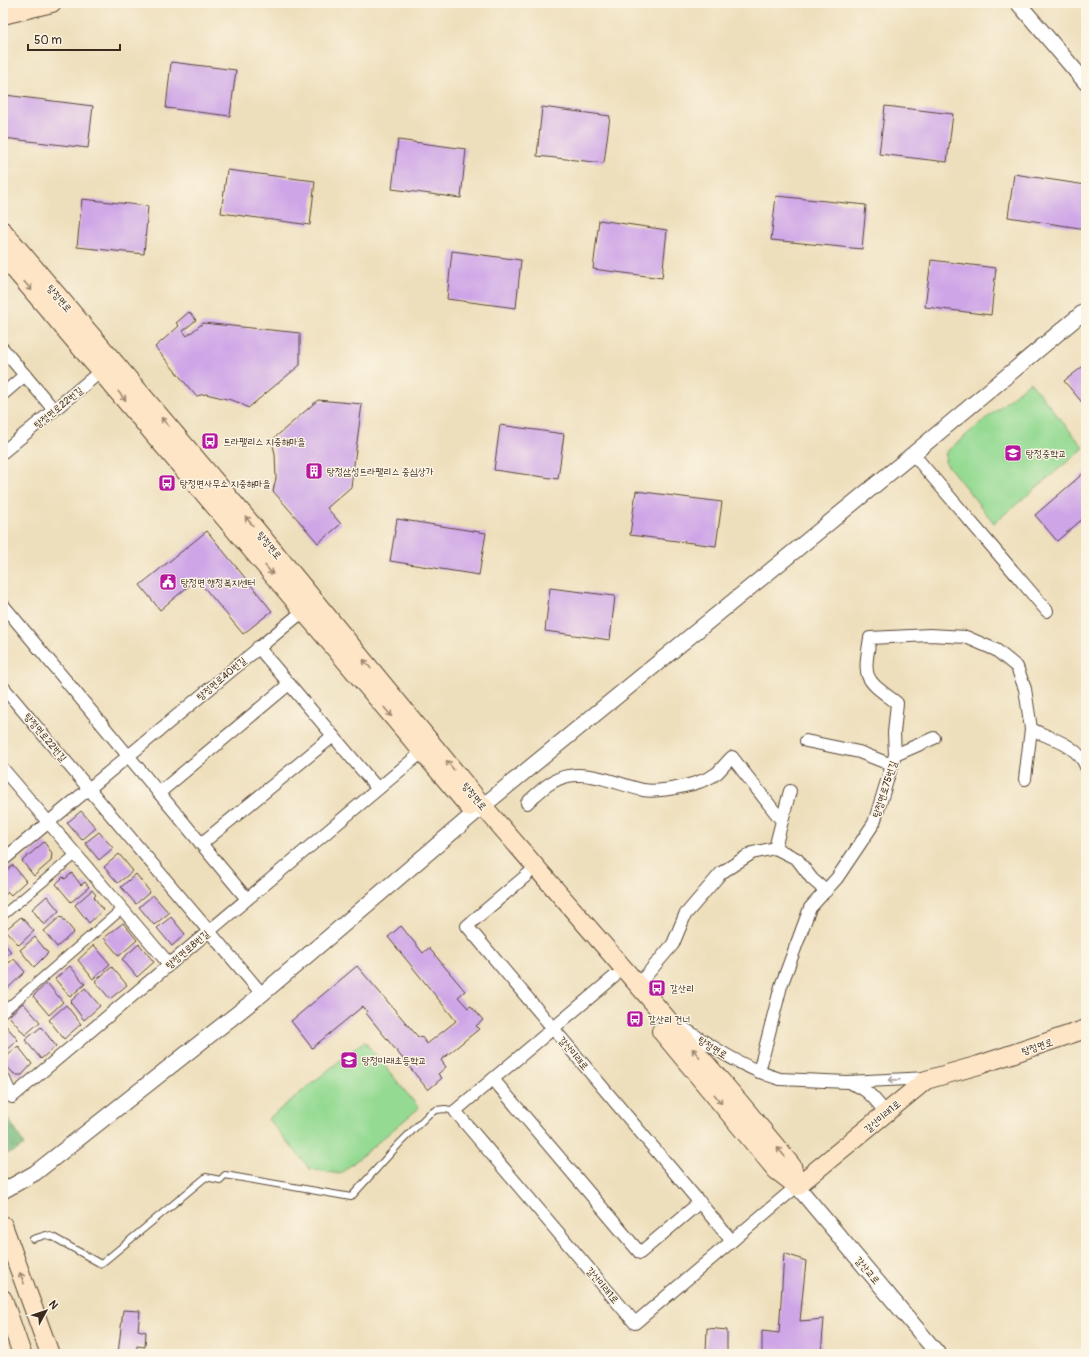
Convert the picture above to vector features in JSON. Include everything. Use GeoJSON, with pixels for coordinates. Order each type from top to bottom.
{"type":"FeatureCollection","features":[{"type":"Feature","properties":{"kind":"main road"},"geometry":{"type":"LineString","coordinates":[[3,15],[52,3]]}},
{"type":"Feature","properties":{"kind":"main road","name":"탕정면로"},"geometry":{"type":"LineString","coordinates":[[3,231],[107,366]]}},
{"type":"Feature","properties":{"kind":"main road","name":"탕정면로"},"geometry":{"type":"LineString","coordinates":[[3,256],[107,366],[254,527],[309,605],[422,752],[479,810],[638,985],[659,1020]]}},
{"type":"Feature","properties":{"kind":"main road","name":"탕정면로"},"geometry":{"type":"LineString","coordinates":[[309,605],[479,810],[528,875],[614,977],[659,1020]]}},
{"type":"Feature","properties":{"kind":"main road"},"geometry":{"type":"LineString","coordinates":[[659,1020],[720,1080],[792,1166],[797,1186]]}},
{"type":"Feature","properties":{"kind":"main road"},"geometry":{"type":"LineString","coordinates":[[659,1020],[776,1170],[797,1186]]}},
{"type":"Feature","properties":{"kind":"main road","name":"탕정면로"},"geometry":{"type":"LineString","coordinates":[[933,1077],[979,1065],[1086,1029]]}},
{"type":"Feature","properties":{"kind":"main road","name":"갈산미래1로"},"geometry":{"type":"LineString","coordinates":[[797,1186],[924,1082],[933,1077]]}},
{"type":"Feature","properties":{"kind":"main road"},"geometry":{"type":"LineString","coordinates":[[3,1225],[50,1354]]}},
{"type":"Feature","properties":{"kind":"main road"},"geometry":{"type":"LineString","coordinates":[[3,1299],[22,1354]]}},
{"type":"Feature","properties":{"kind":"street"},"geometry":{"type":"LineString","coordinates":[[1018,3],[1086,83]]}},
{"type":"Feature","properties":{"kind":"street"},"geometry":{"type":"LineString","coordinates":[[3,1192],[35,1173],[262,994],[479,810],[1086,310]]}},
{"type":"Feature","properties":{"kind":"street"},"geometry":{"type":"LineString","coordinates":[[3,349],[54,410]]}},
{"type":"Feature","properties":{"kind":"street","name":"탕정면로22번길"},"geometry":{"type":"LineString","coordinates":[[3,452],[107,366]]}},
{"type":"Feature","properties":{"kind":"street"},"geometry":{"type":"LineString","coordinates":[[3,394],[25,375]]}},
{"type":"Feature","properties":{"kind":"street"},"geometry":{"type":"LineString","coordinates":[[913,454],[1046,611]]}},
{"type":"Feature","properties":{"kind":"street"},"geometry":{"type":"LineString","coordinates":[[3,605],[247,899]]}},
{"type":"Feature","properties":{"kind":"street","name":"탕정면로40번길"},"geometry":{"type":"LineString","coordinates":[[3,860],[309,605]]}},
{"type":"Feature","properties":{"kind":"street","name":"탕정면로75번길"},"geometry":{"type":"LineString","coordinates":[[760,1072],[784,979],[810,908],[837,878],[874,823],[894,760],[894,733],[897,703],[873,685],[867,676],[865,665],[870,638],[930,635],[966,637],[996,650],[1017,667],[1025,689],[1030,729]]}},
{"type":"Feature","properties":{"kind":"street"},"geometry":{"type":"LineString","coordinates":[[258,647],[378,789]]}},
{"type":"Feature","properties":{"kind":"street"},"geometry":{"type":"LineString","coordinates":[[159,794],[289,684]]}},
{"type":"Feature","properties":{"kind":"street","name":"탕정면로22번길"},"geometry":{"type":"LineString","coordinates":[[3,687],[89,788]]}},
{"type":"Feature","properties":{"kind":"street"},"geometry":{"type":"LineString","coordinates":[[1025,779],[1030,729],[1074,750],[1085,763],[1086,767]]}},
{"type":"Feature","properties":{"kind":"street"},"geometry":{"type":"LineString","coordinates":[[201,844],[333,736]]}},
{"type":"Feature","properties":{"kind":"street"},"geometry":{"type":"LineString","coordinates":[[806,741],[894,760],[934,738]]}},
{"type":"Feature","properties":{"kind":"street","name":"탕정면로8번길"},"geometry":{"type":"LineString","coordinates":[[3,1077],[12,1096],[422,752]]}},
{"type":"Feature","properties":{"kind":"street"},"geometry":{"type":"LineString","coordinates":[[527,803],[546,786],[568,776],[588,776],[617,782],[644,790],[672,788],[697,783],[716,774],[732,757],[782,821]]}},
{"type":"Feature","properties":{"kind":"street"},"geometry":{"type":"LineString","coordinates":[[3,769],[169,964]]}},
{"type":"Feature","properties":{"kind":"street"},"geometry":{"type":"LineString","coordinates":[[89,788],[262,994]]}},
{"type":"Feature","properties":{"kind":"street"},"geometry":{"type":"LineString","coordinates":[[775,848],[790,791]]}},
{"type":"Feature","properties":{"kind":"street"},"geometry":{"type":"LineString","coordinates":[[638,985],[673,944],[685,915],[721,873],[752,853],[775,848],[797,859],[812,879],[826,891]]}},
{"type":"Feature","properties":{"kind":"street"},"geometry":{"type":"LineString","coordinates":[[3,915],[75,854]]}},
{"type":"Feature","properties":{"kind":"street","name":"갈산미래로"},"geometry":{"type":"LineString","coordinates":[[528,875],[467,926],[732,1241]]}},
{"type":"Feature","properties":{"kind":"street"},"geometry":{"type":"LineString","coordinates":[[3,1012],[122,909]]}},
{"type":"Feature","properties":{"kind":"street"},"geometry":{"type":"LineString","coordinates":[[456,1111],[614,977]]}},
{"type":"Feature","properties":{"kind":"street","name":"탕정면로"},"geometry":{"type":"LineString","coordinates":[[659,1020],[760,1072],[780,1079],[847,1082],[933,1077]]}},
{"type":"Feature","properties":{"kind":"street"},"geometry":{"type":"LineString","coordinates":[[720,1080],[719,1072],[722,1064],[729,1060],[736,1060]]}},
{"type":"Feature","properties":{"kind":"street"},"geometry":{"type":"LineString","coordinates":[[492,1079],[640,1253],[700,1202]]}},
{"type":"Feature","properties":{"kind":"street"},"geometry":{"type":"LineString","coordinates":[[847,1082],[868,1092],[886,1113]]}},
{"type":"Feature","properties":{"kind":"street","name":"갈산미래1로"},"geometry":{"type":"LineString","coordinates":[[456,1111],[635,1323],[797,1186]]}},
{"type":"Feature","properties":{"kind":"street","name":"갈산교로"},"geometry":{"type":"LineString","coordinates":[[797,1186],[938,1354]]}},
{"type":"Feature","properties":{"kind":"lane"},"geometry":{"type":"LineString","coordinates":[[33,1239],[46,1236],[53,1237],[101,1264],[206,1177],[220,1180],[225,1175],[351,1197],[400,1143],[429,1114],[436,1110],[445,1109],[456,1111]]}},
{"type":"Feature","properties":{"kind":"green space"},"geometry":{"type":"Polygon","coordinates":[[[1030,382],[1084,448],[994,523],[945,462],[946,452],[1030,382]]]}},
{"type":"Feature","properties":{"kind":"green space"},"geometry":{"type":"Polygon","coordinates":[[[364,1041],[419,1108],[340,1174],[310,1169],[268,1119],[364,1041]]]}},
{"type":"Feature","properties":{"kind":"green space"},"geometry":{"type":"Polygon","coordinates":[[[3,1109],[24,1145],[14,1152],[3,1154],[3,1109]]]}},
{"type":"Feature","properties":{"kind":"building"},"geometry":{"type":"Polygon","coordinates":[[[171,62],[236,70],[230,116],[166,108],[171,62]]]}},
{"type":"Feature","properties":{"kind":"building"},"geometry":{"type":"Polygon","coordinates":[[[5,95],[93,106],[88,148],[3,138],[5,95]]]}},
{"type":"Feature","properties":{"kind":"building"},"geometry":{"type":"Polygon","coordinates":[[[885,106],[953,114],[947,162],[879,154],[885,106]]]}},
{"type":"Feature","properties":{"kind":"building"},"geometry":{"type":"Polygon","coordinates":[[[542,107],[610,116],[604,163],[537,156],[542,107]]]}},
{"type":"Feature","properties":{"kind":"building"},"geometry":{"type":"Polygon","coordinates":[[[398,140],[466,149],[461,198],[392,189],[398,140]]]}},
{"type":"Feature","properties":{"kind":"building"},"geometry":{"type":"Polygon","coordinates":[[[227,170],[315,181],[310,225],[221,213],[227,170]]]}},
{"type":"Feature","properties":{"kind":"building"},"geometry":{"type":"Polygon","coordinates":[[[1014,174],[1086,185],[1086,229],[1008,217],[1014,174]]]}},
{"type":"Feature","properties":{"kind":"building"},"geometry":{"type":"Polygon","coordinates":[[[776,196],[866,205],[862,249],[771,240],[776,196]]]}},
{"type":"Feature","properties":{"kind":"building"},"geometry":{"type":"Polygon","coordinates":[[[82,199],[148,206],[144,254],[77,247],[82,199]]]}},
{"type":"Feature","properties":{"kind":"building"},"geometry":{"type":"Polygon","coordinates":[[[599,220],[667,230],[662,278],[593,269],[599,220]]]}},
{"type":"Feature","properties":{"kind":"building"},"geometry":{"type":"Polygon","coordinates":[[[452,251],[521,260],[516,308],[447,299],[452,251]]]}},
{"type":"Feature","properties":{"kind":"building"},"geometry":{"type":"Polygon","coordinates":[[[931,260],[996,268],[991,315],[925,307],[931,260]]]}},
{"type":"Feature","properties":{"kind":"building"},"geometry":{"type":"Polygon","coordinates":[[[189,312],[196,320],[183,331],[187,336],[203,323],[300,333],[300,365],[248,408],[231,400],[206,394],[196,396],[155,347],[179,326],[176,323],[189,312]]]}},
{"type":"Feature","properties":{"kind":"building"},"geometry":{"type":"Polygon","coordinates":[[[1086,364],[1086,407],[1064,381],[1086,364]]]}},
{"type":"Feature","properties":{"kind":"building","name":"탕정삼성트라팰리스 중심상가"},"geometry":{"type":"Polygon","coordinates":[[[318,400],[362,404],[351,487],[327,508],[341,524],[318,543],[273,491],[276,478],[275,454],[272,440],[318,400]]]}},
{"type":"Feature","properties":{"kind":"building"},"geometry":{"type":"Polygon","coordinates":[[[500,425],[564,434],[558,479],[494,470],[500,425]]]}},
{"type":"Feature","properties":{"kind":"building"},"geometry":{"type":"Polygon","coordinates":[[[1086,471],[1086,516],[1057,541],[1035,515],[1086,471]]]}},
{"type":"Feature","properties":{"kind":"building"},"geometry":{"type":"Polygon","coordinates":[[[636,491],[722,502],[716,546],[630,535],[636,491]]]}},
{"type":"Feature","properties":{"kind":"building"},"geometry":{"type":"Polygon","coordinates":[[[397,519],[486,533],[479,575],[390,561],[397,519]]]}},
{"type":"Feature","properties":{"kind":"building","name":"탕정면 행정복지센터"},"geometry":{"type":"Polygon","coordinates":[[[207,531],[272,611],[243,634],[197,579],[160,610],[140,585],[207,531]]]}},
{"type":"Feature","properties":{"kind":"building"},"geometry":{"type":"Polygon","coordinates":[[[550,588],[615,596],[610,640],[545,631],[550,588]]]}},
{"type":"Feature","properties":{"kind":"building"},"geometry":{"type":"Polygon","coordinates":[[[81,811],[96,828],[82,840],[67,823],[81,811]]]}},
{"type":"Feature","properties":{"kind":"building"},"geometry":{"type":"Polygon","coordinates":[[[99,832],[113,848],[99,860],[85,843],[99,832]]]}},
{"type":"Feature","properties":{"kind":"building"},"geometry":{"type":"Polygon","coordinates":[[[44,842],[52,853],[51,861],[34,876],[22,861],[44,842]]]}},
{"type":"Feature","properties":{"kind":"building"},"geometry":{"type":"Polygon","coordinates":[[[119,854],[133,871],[118,883],[104,867],[119,854]]]}},
{"type":"Feature","properties":{"kind":"building"},"geometry":{"type":"Polygon","coordinates":[[[13,865],[26,881],[11,895],[8,892],[5,895],[3,892],[3,874],[13,865]]]}},
{"type":"Feature","properties":{"kind":"building"},"geometry":{"type":"Polygon","coordinates":[[[72,873],[81,885],[85,882],[89,887],[71,902],[56,884],[63,877],[65,879],[72,873]]]}},
{"type":"Feature","properties":{"kind":"building"},"geometry":{"type":"Polygon","coordinates":[[[136,874],[150,892],[136,904],[121,887],[136,874]]]}},
{"type":"Feature","properties":{"kind":"building"},"geometry":{"type":"Polygon","coordinates":[[[92,890],[96,895],[94,897],[103,910],[89,923],[75,905],[92,890]]]}},
{"type":"Feature","properties":{"kind":"building"},"geometry":{"type":"Polygon","coordinates":[[[153,895],[169,913],[154,925],[139,907],[153,895]]]}},
{"type":"Feature","properties":{"kind":"building"},"geometry":{"type":"Polygon","coordinates":[[[47,896],[59,911],[44,925],[32,909],[47,896]]]}},
{"type":"Feature","properties":{"kind":"building"},"geometry":{"type":"Polygon","coordinates":[[[61,916],[74,932],[57,947],[44,931],[61,916]]]}},
{"type":"Feature","properties":{"kind":"building"},"geometry":{"type":"Polygon","coordinates":[[[21,917],[34,931],[19,945],[5,930],[21,917]]]}},
{"type":"Feature","properties":{"kind":"building"},"geometry":{"type":"Polygon","coordinates":[[[171,917],[185,934],[172,946],[157,928],[171,917]]]}},
{"type":"Feature","properties":{"kind":"building"},"geometry":{"type":"Polygon","coordinates":[[[123,923],[137,940],[119,956],[104,938],[123,923]]]}},
{"type":"Feature","properties":{"kind":"building"},"geometry":{"type":"Polygon","coordinates":[[[401,926],[423,953],[429,948],[465,991],[458,997],[468,1008],[471,1006],[483,1020],[476,1026],[479,1029],[441,1060],[446,1067],[438,1074],[442,1078],[428,1090],[366,1013],[367,1012],[363,1006],[312,1048],[291,1021],[357,966],[419,1038],[421,1036],[427,1044],[456,1021],[388,937],[401,926]]]}},
{"type":"Feature","properties":{"kind":"building"},"geometry":{"type":"Polygon","coordinates":[[[35,937],[48,953],[34,967],[20,950],[35,937]]]}},
{"type":"Feature","properties":{"kind":"building"},"geometry":{"type":"Polygon","coordinates":[[[3,942],[11,952],[3,959],[3,942]]]}},
{"type":"Feature","properties":{"kind":"building"},"geometry":{"type":"Polygon","coordinates":[[[139,944],[154,962],[137,977],[122,959],[139,944]]]}},
{"type":"Feature","properties":{"kind":"building"},"geometry":{"type":"Polygon","coordinates":[[[94,945],[110,964],[93,979],[78,960],[94,945]]]}},
{"type":"Feature","properties":{"kind":"building"},"geometry":{"type":"Polygon","coordinates":[[[14,959],[25,972],[7,989],[3,984],[3,967],[14,959]]]}},
{"type":"Feature","properties":{"kind":"building"},"geometry":{"type":"Polygon","coordinates":[[[70,966],[85,984],[70,997],[55,979],[70,966]]]}},
{"type":"Feature","properties":{"kind":"building"},"geometry":{"type":"Polygon","coordinates":[[[112,967],[127,985],[110,999],[95,981],[112,967]]]}},
{"type":"Feature","properties":{"kind":"building"},"geometry":{"type":"Polygon","coordinates":[[[47,983],[63,1002],[49,1015],[33,996],[47,983]]]}},
{"type":"Feature","properties":{"kind":"building"},"geometry":{"type":"Polygon","coordinates":[[[85,988],[100,1006],[84,1020],[70,1002],[85,988]]]}},
{"type":"Feature","properties":{"kind":"building"},"geometry":{"type":"Polygon","coordinates":[[[23,1003],[40,1022],[25,1035],[9,1016],[23,1003]]]}},
{"type":"Feature","properties":{"kind":"building"},"geometry":{"type":"Polygon","coordinates":[[[66,1005],[81,1024],[64,1039],[49,1020],[66,1005]]]}},
{"type":"Feature","properties":{"kind":"building"},"geometry":{"type":"Polygon","coordinates":[[[3,1022],[18,1040],[3,1054],[3,1022]]]}},
{"type":"Feature","properties":{"kind":"building"},"geometry":{"type":"Polygon","coordinates":[[[41,1027],[56,1046],[41,1059],[25,1040],[41,1027]]]}},
{"type":"Feature","properties":{"kind":"building"},"geometry":{"type":"Polygon","coordinates":[[[18,1046],[32,1064],[22,1075],[16,1075],[13,1073],[3,1062],[3,1060],[18,1046]]]}},
{"type":"Feature","properties":{"kind":"building"},"geometry":{"type":"Polygon","coordinates":[[[784,1253],[806,1261],[800,1321],[824,1319],[821,1354],[762,1354],[762,1331],[779,1333],[784,1253]]]}},
{"type":"Feature","properties":{"kind":"building"},"geometry":{"type":"Polygon","coordinates":[[[123,1310],[140,1311],[138,1330],[146,1332],[145,1347],[137,1346],[136,1354],[118,1354],[123,1310]]]}},
{"type":"Feature","properties":{"kind":"building"},"geometry":{"type":"Polygon","coordinates":[[[707,1328],[727,1330],[727,1354],[706,1354],[707,1328]]]}},
{"type":"Feature","properties":{"kind":"place","name":"트라팰리스 지중해마을"},"geometry":{"type":"Point","coordinates":[210,441]}},
{"type":"Feature","properties":{"kind":"place","name":"탕정중학교"},"geometry":{"type":"Point","coordinates":[1013,453]}},
{"type":"Feature","properties":{"kind":"place","name":"탕정삼성트라팰리스 중심상가"},"geometry":{"type":"Point","coordinates":[314,471]}},
{"type":"Feature","properties":{"kind":"place","name":"탕정면사무소 지중해마을"},"geometry":{"type":"Point","coordinates":[167,483]}},
{"type":"Feature","properties":{"kind":"place","name":"탕정면 행정복지센터"},"geometry":{"type":"Point","coordinates":[168,582]}},
{"type":"Feature","properties":{"kind":"place","name":"갈산리"},"geometry":{"type":"Point","coordinates":[657,988]}},
{"type":"Feature","properties":{"kind":"place","name":"갈산리 건너"},"geometry":{"type":"Point","coordinates":[635,1019]}},
{"type":"Feature","properties":{"kind":"place","name":"탕정미래초등학교"},"geometry":{"type":"Point","coordinates":[349,1060]}}]}
